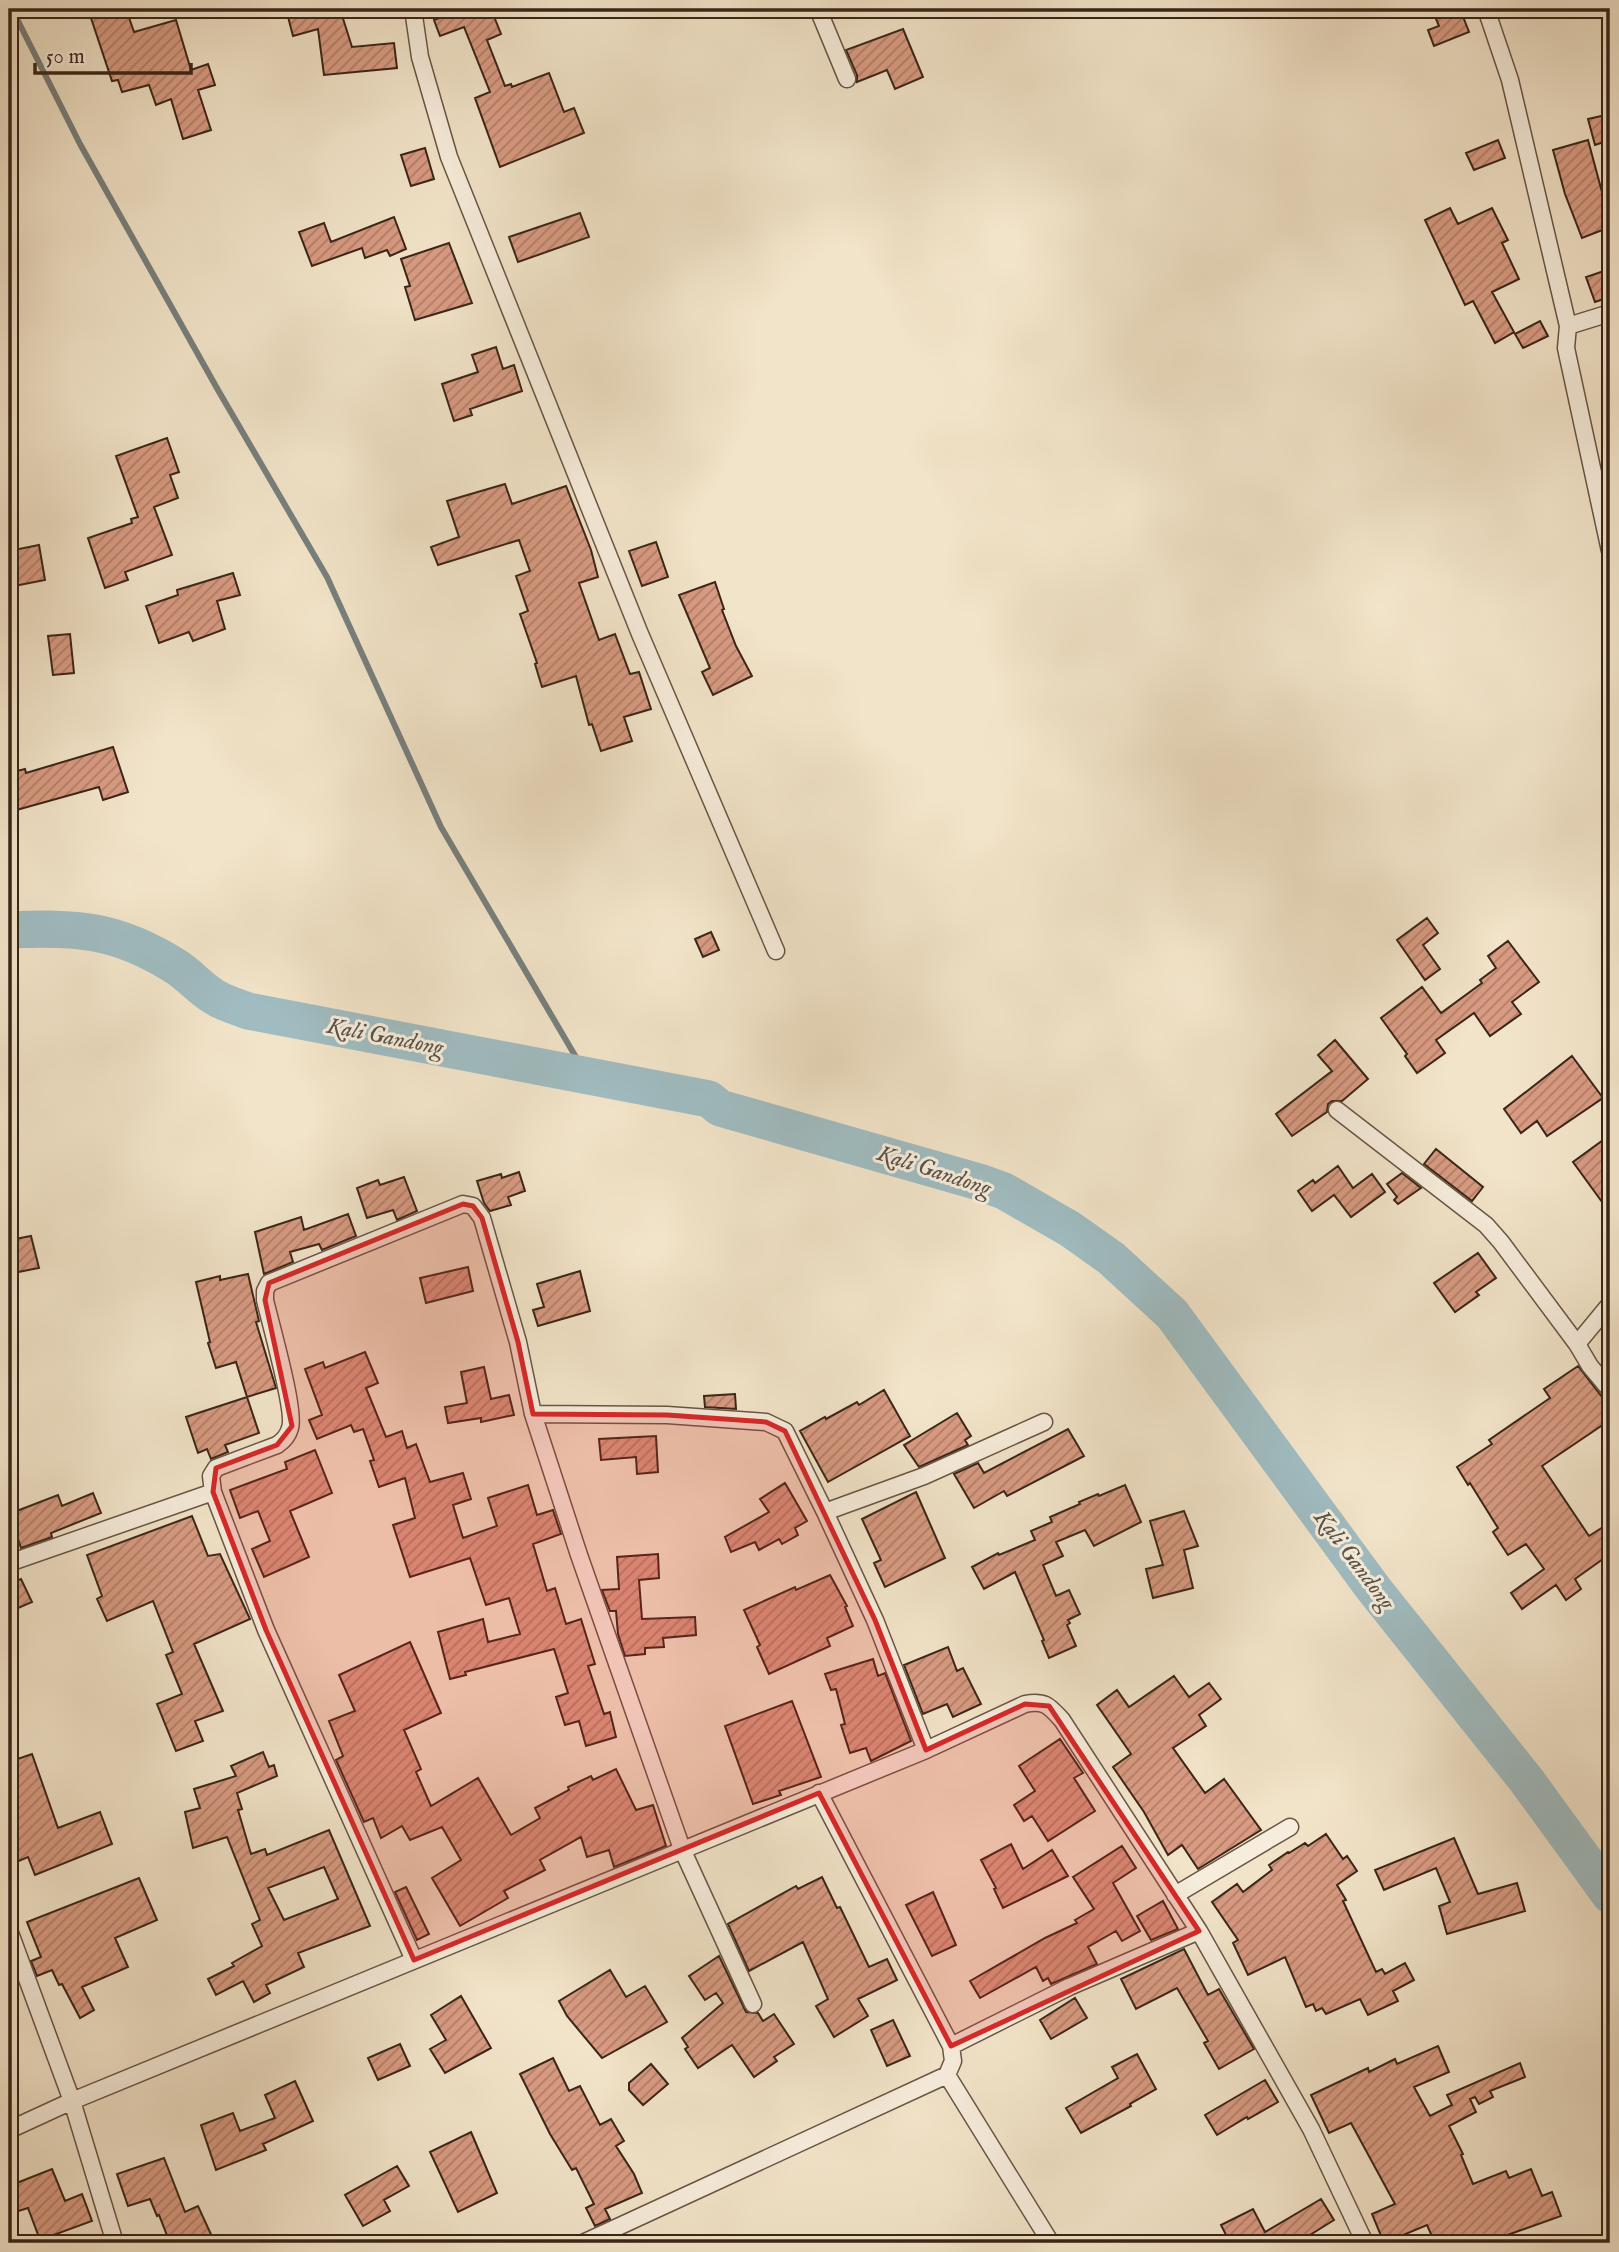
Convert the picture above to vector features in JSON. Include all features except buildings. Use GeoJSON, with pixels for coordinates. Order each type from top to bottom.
{"type":"FeatureCollection","features":[{"type":"Feature","properties":{"kind":"street"},"geometry":{"type":"LineString","coordinates":[[413,9],[421,57],[449,157],[640,634],[776,951]]}},
{"type":"Feature","properties":{"kind":"street"},"geometry":{"type":"LineString","coordinates":[[818,9],[847,79]]}},
{"type":"Feature","properties":{"kind":"street"},"geometry":{"type":"LineString","coordinates":[[1486,9],[1510,80],[1568,326],[1566,348],[1600,493],[1610,551]]}},
{"type":"Feature","properties":{"kind":"street"},"geometry":{"type":"LineString","coordinates":[[1568,326],[1610,313]]}},
{"type":"Feature","properties":{"kind":"street"},"geometry":{"type":"LineString","coordinates":[[1337,1110],[1486,1225],[1610,1390]]}},
{"type":"Feature","properties":{"kind":"street"},"geometry":{"type":"LineString","coordinates":[[414,1960],[266,1630],[213,1492],[211,1476],[216,1468],[277,1445],[284,1440],[292,1426],[265,1300],[269,1283],[463,1205],[473,1206],[482,1218],[518,1342],[533,1414],[682,1849],[753,2004]]}},
{"type":"Feature","properties":{"kind":"street"},"geometry":{"type":"LineString","coordinates":[[1577,1344],[1610,1304]]}},
{"type":"Feature","properties":{"kind":"street"},"geometry":{"type":"LineString","coordinates":[[533,1414],[667,1415],[766,1422],[785,1431],[875,1620],[926,1749]]}},
{"type":"Feature","properties":{"kind":"street"},"geometry":{"type":"LineString","coordinates":[[825,1511],[924,1476],[1044,1422]]}},
{"type":"Feature","properties":{"kind":"street"},"geometry":{"type":"LineString","coordinates":[[9,1563],[213,1492]]}},
{"type":"Feature","properties":{"kind":"street"},"geometry":{"type":"LineString","coordinates":[[9,2130],[72,2101],[1035,1702],[1049,1706],[1062,1720],[1199,1931],[1311,2129],[1365,2243]]}},
{"type":"Feature","properties":{"kind":"street"},"geometry":{"type":"LineString","coordinates":[[583,2243],[947,2075],[953,2061],[951,2046],[819,1793]]}},
{"type":"Feature","properties":{"kind":"street"},"geometry":{"type":"LineString","coordinates":[[1175,1895],[1290,1827]]}},
{"type":"Feature","properties":{"kind":"street"},"geometry":{"type":"LineString","coordinates":[[9,1930],[72,2101],[115,2243]]}},
{"type":"Feature","properties":{"kind":"street"},"geometry":{"type":"LineString","coordinates":[[951,2046],[1069,1987],[1199,1931]]}},
{"type":"Feature","properties":{"kind":"street"},"geometry":{"type":"LineString","coordinates":[[947,2075],[1051,2243]]}},
{"type":"Feature","properties":{"kind":"highlighted area"},"geometry":{"type":"Polygon","coordinates":[[[463,1204],[473,1206],[482,1218],[518,1342],[533,1414],[667,1415],[766,1422],[785,1431],[875,1620],[926,1750],[1025,1704],[1049,1706],[1199,1931],[951,2046],[819,1793],[414,1960],[266,1630],[213,1492],[216,1468],[277,1445],[292,1426],[265,1300],[269,1283],[463,1204]]]}},
{"type":"Feature","properties":{"kind":"waterway"},"geometry":{"type":"LineString","coordinates":[[12,9],[80,144],[327,577],[441,827],[587,1076]]}},
{"type":"Feature","properties":{"kind":"waterway","name":"Kali Gandong"},"geometry":{"type":"LineString","coordinates":[[9,930],[75,930],[134,944],[180,970],[212,996],[248,1011],[709,1099],[720,1108],[1004,1191],[1070,1229],[1111,1258],[1172,1314],[1373,1588],[1527,1781],[1610,1895]]}}]}
